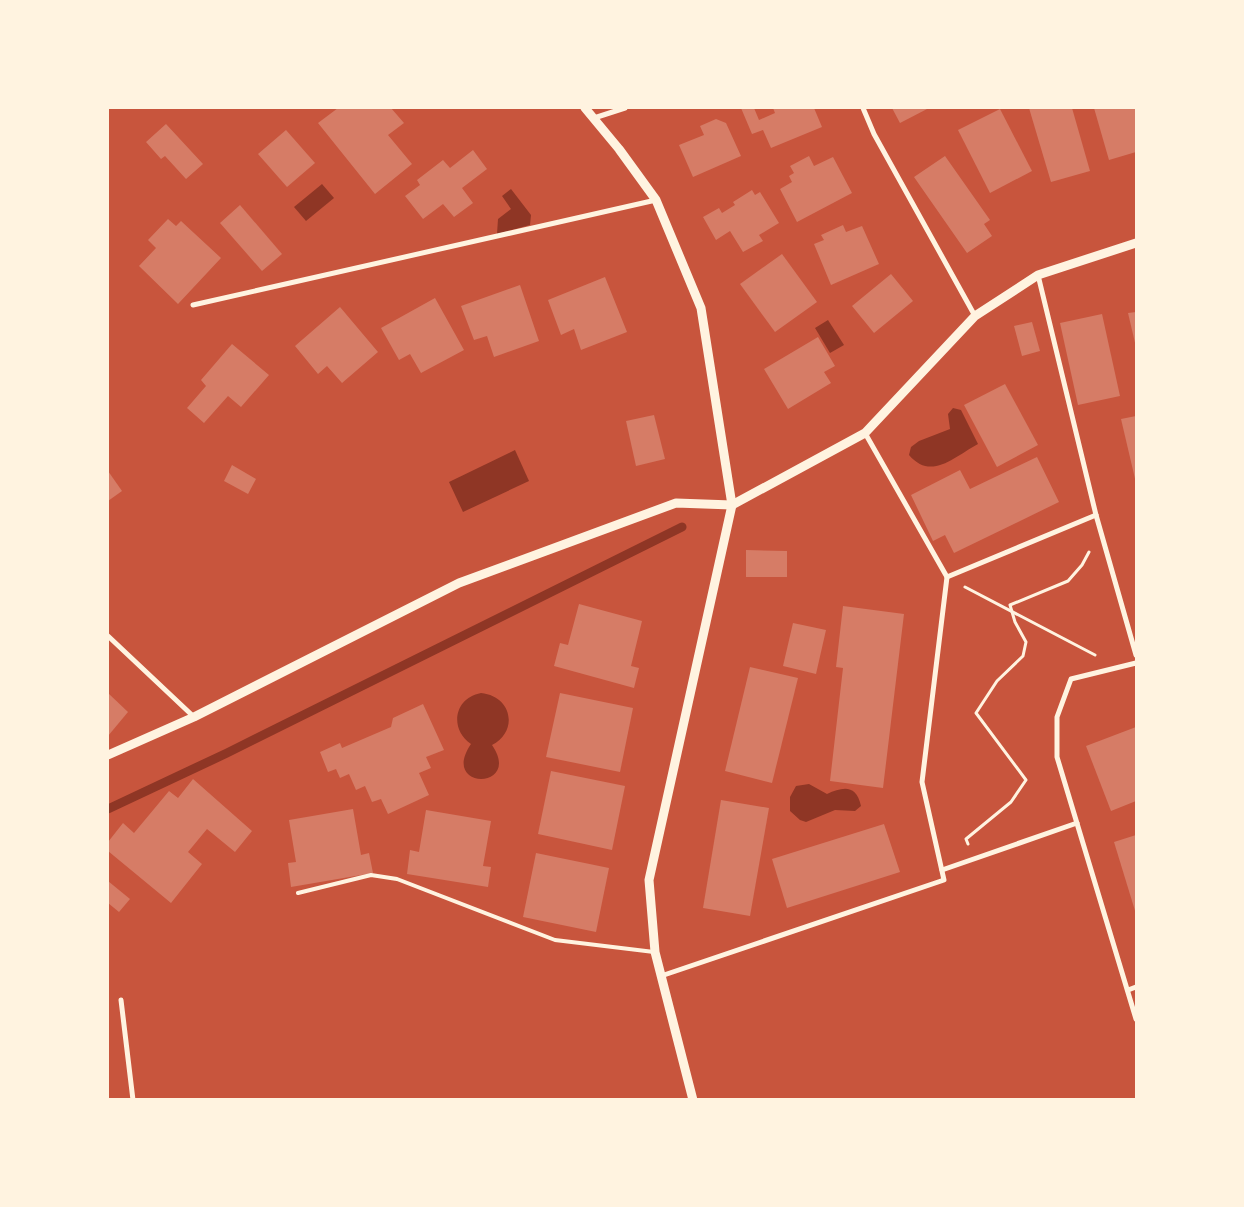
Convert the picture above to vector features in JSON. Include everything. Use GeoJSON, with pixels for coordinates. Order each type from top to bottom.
{"type":"FeatureCollection","features":[{"type":"Feature","properties":{"kind":"street"},"geometry":{"type":"LineString","coordinates":[[585,108],[620,149],[656,200],[701,308],[732,505],[649,880],[655,952],[693,1100]]}},
{"type":"Feature","properties":{"kind":"street"},"geometry":{"type":"LineString","coordinates":[[594,118],[625,108]]}},
{"type":"Feature","properties":{"kind":"street"},"geometry":{"type":"LineString","coordinates":[[863,108],[874,134],[975,316]]}},
{"type":"Feature","properties":{"kind":"street"},"geometry":{"type":"LineString","coordinates":[[193,305],[656,200]]}},
{"type":"Feature","properties":{"kind":"street"},"geometry":{"type":"LineString","coordinates":[[108,755],[194,717],[458,583],[676,503],[732,505],[865,433],[975,316],[1038,275],[1136,243]]}},
{"type":"Feature","properties":{"kind":"street"},"geometry":{"type":"LineString","coordinates":[[1038,275],[1096,515],[1136,655]]}},
{"type":"Feature","properties":{"kind":"street"},"geometry":{"type":"LineString","coordinates":[[661,976],[944,880],[922,782],[947,577],[865,433]]}},
{"type":"Feature","properties":{"kind":"street"},"geometry":{"type":"LineString","coordinates":[[947,577],[1096,515]]}},
{"type":"Feature","properties":{"kind":"street"},"geometry":{"type":"LineString","coordinates":[[108,636],[194,717]]}},
{"type":"Feature","properties":{"kind":"street"},"geometry":{"type":"LineString","coordinates":[[1136,663],[1071,679],[1057,717],[1057,757],[1136,1019]]}},
{"type":"Feature","properties":{"kind":"street"},"geometry":{"type":"LineString","coordinates":[[942,870],[1077,823]]}},
{"type":"Feature","properties":{"kind":"street"},"geometry":{"type":"LineString","coordinates":[[1128,990],[1136,987]]}},
{"type":"Feature","properties":{"kind":"street"},"geometry":{"type":"LineString","coordinates":[[121,1000],[133,1100]]}},
{"type":"Feature","properties":{"kind":"lane"},"geometry":{"type":"LineString","coordinates":[[298,893],[371,875],[397,879],[555,940],[655,952]]}},
{"type":"Feature","properties":{"kind":"path"},"geometry":{"type":"LineString","coordinates":[[973,858],[966,839],[1011,802],[1026,780],[976,713],[996,680],[1023,656],[1026,642],[1010,605],[1068,581],[1082,565],[1090,550],[1090,537],[1084,520]]}},
{"type":"Feature","properties":{"kind":"path"},"geometry":{"type":"LineString","coordinates":[[947,577],[1119,667]]}},
{"type":"Feature","properties":{"kind":"shaded area"},"geometry":{"type":"Polygon","coordinates":[[[322,184],[334,198],[306,221],[294,207],[322,184]]]}},
{"type":"Feature","properties":{"kind":"shaded area"},"geometry":{"type":"Polygon","coordinates":[[[511,189],[531,215],[530,225],[497,234],[498,219],[511,209],[502,196],[511,189]]]}},
{"type":"Feature","properties":{"kind":"shaded area"},"geometry":{"type":"Polygon","coordinates":[[[828,320],[844,345],[830,353],[815,328],[828,320]]]}},
{"type":"Feature","properties":{"kind":"shaded area"},"geometry":{"type":"Polygon","coordinates":[[[953,408],[961,410],[978,444],[943,464],[926,466],[917,463],[909,455],[911,447],[919,441],[950,429],[948,414],[953,408]]]}},
{"type":"Feature","properties":{"kind":"shaded area"},"geometry":{"type":"Polygon","coordinates":[[[515,450],[529,481],[463,512],[449,482],[515,450]]]}},
{"type":"Feature","properties":{"kind":"shaded area"},"geometry":{"type":"Polygon","coordinates":[[[481,693],[500,700],[505,707],[509,723],[501,739],[492,745],[499,760],[497,770],[491,777],[481,779],[472,777],[465,770],[464,759],[471,744],[464,738],[457,723],[460,707],[472,696],[481,693]]]}},
{"type":"Feature","properties":{"kind":"shaded area"},"geometry":{"type":"Polygon","coordinates":[[[809,784],[827,794],[848,789],[856,794],[861,806],[855,811],[835,810],[806,822],[800,820],[790,811],[790,797],[796,786],[809,784]]]}},
{"type":"Feature","properties":{"kind":"building"},"geometry":{"type":"Polygon","coordinates":[[[338,108],[391,108],[404,123],[388,135],[412,164],[375,194],[318,123],[338,108]]]}},
{"type":"Feature","properties":{"kind":"building"},"geometry":{"type":"Polygon","coordinates":[[[741,108],[754,108],[759,120],[775,113],[773,108],[814,108],[822,127],[771,148],[763,130],[752,134],[741,108]]]}},
{"type":"Feature","properties":{"kind":"building"},"geometry":{"type":"Polygon","coordinates":[[[892,108],[929,108],[900,123],[892,108]]]}},
{"type":"Feature","properties":{"kind":"building"},"geometry":{"type":"Polygon","coordinates":[[[1029,108],[1072,108],[1090,171],[1051,182],[1029,108]]]}},
{"type":"Feature","properties":{"kind":"building"},"geometry":{"type":"Polygon","coordinates":[[[1094,108],[1136,108],[1136,152],[1109,160],[1094,108]]]}},
{"type":"Feature","properties":{"kind":"building"},"geometry":{"type":"Polygon","coordinates":[[[1000,109],[1032,171],[990,193],[958,130],[1000,109]]]}},
{"type":"Feature","properties":{"kind":"building"},"geometry":{"type":"Polygon","coordinates":[[[716,119],[726,123],[741,156],[693,177],[679,145],[704,135],[700,126],[716,119]]]}},
{"type":"Feature","properties":{"kind":"building"},"geometry":{"type":"Polygon","coordinates":[[[166,124],[203,164],[186,179],[165,156],[161,159],[146,142],[166,124]]]}},
{"type":"Feature","properties":{"kind":"building"},"geometry":{"type":"Polygon","coordinates":[[[286,130],[315,163],[287,187],[258,154],[286,130]]]}},
{"type":"Feature","properties":{"kind":"building"},"geometry":{"type":"Polygon","coordinates":[[[473,150],[487,169],[462,188],[473,203],[454,217],[443,204],[423,219],[405,196],[420,185],[417,180],[443,160],[450,168],[473,150]]]}},
{"type":"Feature","properties":{"kind":"building"},"geometry":{"type":"Polygon","coordinates":[[[809,156],[814,166],[833,157],[852,193],[797,222],[780,189],[792,182],[789,176],[794,173],[790,166],[809,156]]]}},
{"type":"Feature","properties":{"kind":"building"},"geometry":{"type":"Polygon","coordinates":[[[945,156],[990,220],[984,224],[992,236],[967,253],[914,177],[945,156]]]}},
{"type":"Feature","properties":{"kind":"building"},"geometry":{"type":"Polygon","coordinates":[[[752,190],[755,195],[760,192],[779,223],[759,235],[763,241],[743,252],[730,231],[716,240],[703,217],[719,208],[722,213],[735,205],[733,202],[752,190]]]}},
{"type":"Feature","properties":{"kind":"building"},"geometry":{"type":"Polygon","coordinates":[[[240,205],[282,254],[262,271],[220,223],[240,205]]]}},
{"type":"Feature","properties":{"kind":"building"},"geometry":{"type":"Polygon","coordinates":[[[168,219],[176,226],[181,221],[221,258],[178,304],[139,266],[156,248],[148,240],[168,219]]]}},
{"type":"Feature","properties":{"kind":"building"},"geometry":{"type":"Polygon","coordinates":[[[843,225],[846,232],[862,226],[879,264],[831,285],[814,244],[824,240],[821,235],[843,225]]]}},
{"type":"Feature","properties":{"kind":"building"},"geometry":{"type":"Polygon","coordinates":[[[782,254],[817,302],[775,332],[740,284],[782,254]]]}},
{"type":"Feature","properties":{"kind":"building"},"geometry":{"type":"Polygon","coordinates":[[[891,274],[913,301],[874,333],[852,306],[891,274]]]}},
{"type":"Feature","properties":{"kind":"building"},"geometry":{"type":"Polygon","coordinates":[[[605,277],[627,332],[581,350],[574,329],[561,335],[548,300],[605,277]]]}},
{"type":"Feature","properties":{"kind":"building"},"geometry":{"type":"Polygon","coordinates":[[[520,285],[539,341],[494,357],[487,336],[474,340],[461,306],[520,285]]]}},
{"type":"Feature","properties":{"kind":"building"},"geometry":{"type":"Polygon","coordinates":[[[435,298],[464,350],[421,373],[410,354],[399,360],[381,328],[435,298]]]}},
{"type":"Feature","properties":{"kind":"building"},"geometry":{"type":"Polygon","coordinates":[[[340,307],[378,352],[342,383],[327,366],[318,374],[295,346],[340,307]]]}},
{"type":"Feature","properties":{"kind":"building"},"geometry":{"type":"Polygon","coordinates":[[[1136,312],[1136,347],[1128,313],[1136,312]]]}},
{"type":"Feature","properties":{"kind":"building"},"geometry":{"type":"Polygon","coordinates":[[[1102,314],[1120,396],[1078,405],[1060,323],[1102,314]]]}},
{"type":"Feature","properties":{"kind":"building"},"geometry":{"type":"Polygon","coordinates":[[[1032,322],[1040,351],[1022,356],[1014,326],[1032,322]]]}},
{"type":"Feature","properties":{"kind":"building"},"geometry":{"type":"Polygon","coordinates":[[[818,337],[835,366],[824,372],[831,383],[788,409],[764,369],[818,337]]]}},
{"type":"Feature","properties":{"kind":"building"},"geometry":{"type":"Polygon","coordinates":[[[232,344],[269,375],[241,407],[228,396],[204,423],[187,408],[206,386],[201,380],[232,344]]]}},
{"type":"Feature","properties":{"kind":"building"},"geometry":{"type":"Polygon","coordinates":[[[1005,384],[1038,445],[997,467],[964,405],[1005,384]]]}},
{"type":"Feature","properties":{"kind":"building"},"geometry":{"type":"Polygon","coordinates":[[[654,415],[665,459],[636,466],[626,421],[654,415]]]}},
{"type":"Feature","properties":{"kind":"building"},"geometry":{"type":"Polygon","coordinates":[[[1136,416],[1136,483],[1121,419],[1136,416]]]}},
{"type":"Feature","properties":{"kind":"building"},"geometry":{"type":"Polygon","coordinates":[[[1037,457],[1059,502],[954,553],[945,535],[933,541],[911,495],[960,470],[970,489],[1037,457]]]}},
{"type":"Feature","properties":{"kind":"building"},"geometry":{"type":"Polygon","coordinates":[[[232,465],[256,479],[248,494],[224,481],[232,465]]]}},
{"type":"Feature","properties":{"kind":"building"},"geometry":{"type":"Polygon","coordinates":[[[108,471],[122,491],[108,501],[108,471]]]}},
{"type":"Feature","properties":{"kind":"building"},"geometry":{"type":"Polygon","coordinates":[[[746,550],[787,551],[787,577],[746,577],[746,550]]]}},
{"type":"Feature","properties":{"kind":"building"},"geometry":{"type":"Polygon","coordinates":[[[579,604],[642,621],[631,666],[639,668],[634,688],[554,666],[560,643],[568,645],[579,604]]]}},
{"type":"Feature","properties":{"kind":"building"},"geometry":{"type":"Polygon","coordinates":[[[843,606],[904,614],[883,788],[830,781],[843,668],[836,667],[843,606]]]}},
{"type":"Feature","properties":{"kind":"building"},"geometry":{"type":"Polygon","coordinates":[[[793,623],[826,630],[816,674],[783,666],[793,623]]]}},
{"type":"Feature","properties":{"kind":"building"},"geometry":{"type":"Polygon","coordinates":[[[750,667],[798,678],[772,783],[725,771],[750,667]]]}},
{"type":"Feature","properties":{"kind":"building"},"geometry":{"type":"Polygon","coordinates":[[[108,693],[128,712],[108,736],[108,693]]]}},
{"type":"Feature","properties":{"kind":"building"},"geometry":{"type":"Polygon","coordinates":[[[560,693],[633,708],[620,772],[546,757],[560,693]]]}},
{"type":"Feature","properties":{"kind":"building"},"geometry":{"type":"Polygon","coordinates":[[[423,704],[444,750],[426,757],[431,768],[419,773],[429,795],[388,814],[381,799],[372,802],[365,786],[356,790],[349,774],[340,778],[336,769],[328,772],[320,752],[340,743],[342,748],[391,727],[393,718],[423,704]]]}},
{"type":"Feature","properties":{"kind":"building"},"geometry":{"type":"Polygon","coordinates":[[[1136,727],[1136,801],[1111,811],[1086,746],[1136,727]]]}},
{"type":"Feature","properties":{"kind":"building"},"geometry":{"type":"Polygon","coordinates":[[[551,771],[625,786],[612,850],[538,834],[551,771]]]}},
{"type":"Feature","properties":{"kind":"building"},"geometry":{"type":"Polygon","coordinates":[[[193,779],[252,831],[235,852],[207,829],[188,852],[202,864],[171,903],[108,851],[108,842],[123,823],[134,833],[169,791],[178,798],[193,779]]]}},
{"type":"Feature","properties":{"kind":"building"},"geometry":{"type":"Polygon","coordinates":[[[721,800],[769,808],[750,916],[703,908],[721,800]]]}},
{"type":"Feature","properties":{"kind":"building"},"geometry":{"type":"Polygon","coordinates":[[[353,809],[361,855],[369,853],[373,873],[291,887],[288,863],[296,862],[289,820],[353,809]]]}},
{"type":"Feature","properties":{"kind":"building"},"geometry":{"type":"Polygon","coordinates":[[[426,810],[491,821],[483,866],[491,867],[488,887],[407,874],[410,850],[419,852],[426,810]]]}},
{"type":"Feature","properties":{"kind":"building"},"geometry":{"type":"Polygon","coordinates":[[[884,824],[900,872],[787,908],[772,859],[884,824]]]}},
{"type":"Feature","properties":{"kind":"building"},"geometry":{"type":"Polygon","coordinates":[[[1136,835],[1136,914],[1114,842],[1136,835]]]}},
{"type":"Feature","properties":{"kind":"building"},"geometry":{"type":"Polygon","coordinates":[[[536,853],[609,868],[596,932],[523,917],[536,853]]]}},
{"type":"Feature","properties":{"kind":"building"},"geometry":{"type":"Polygon","coordinates":[[[108,881],[130,899],[119,912],[108,903],[108,881]]]}},
{"type":"Feature","properties":{"kind":"waterway"},"geometry":{"type":"LineString","coordinates":[[108,809],[227,753],[682,527]]}}]}
